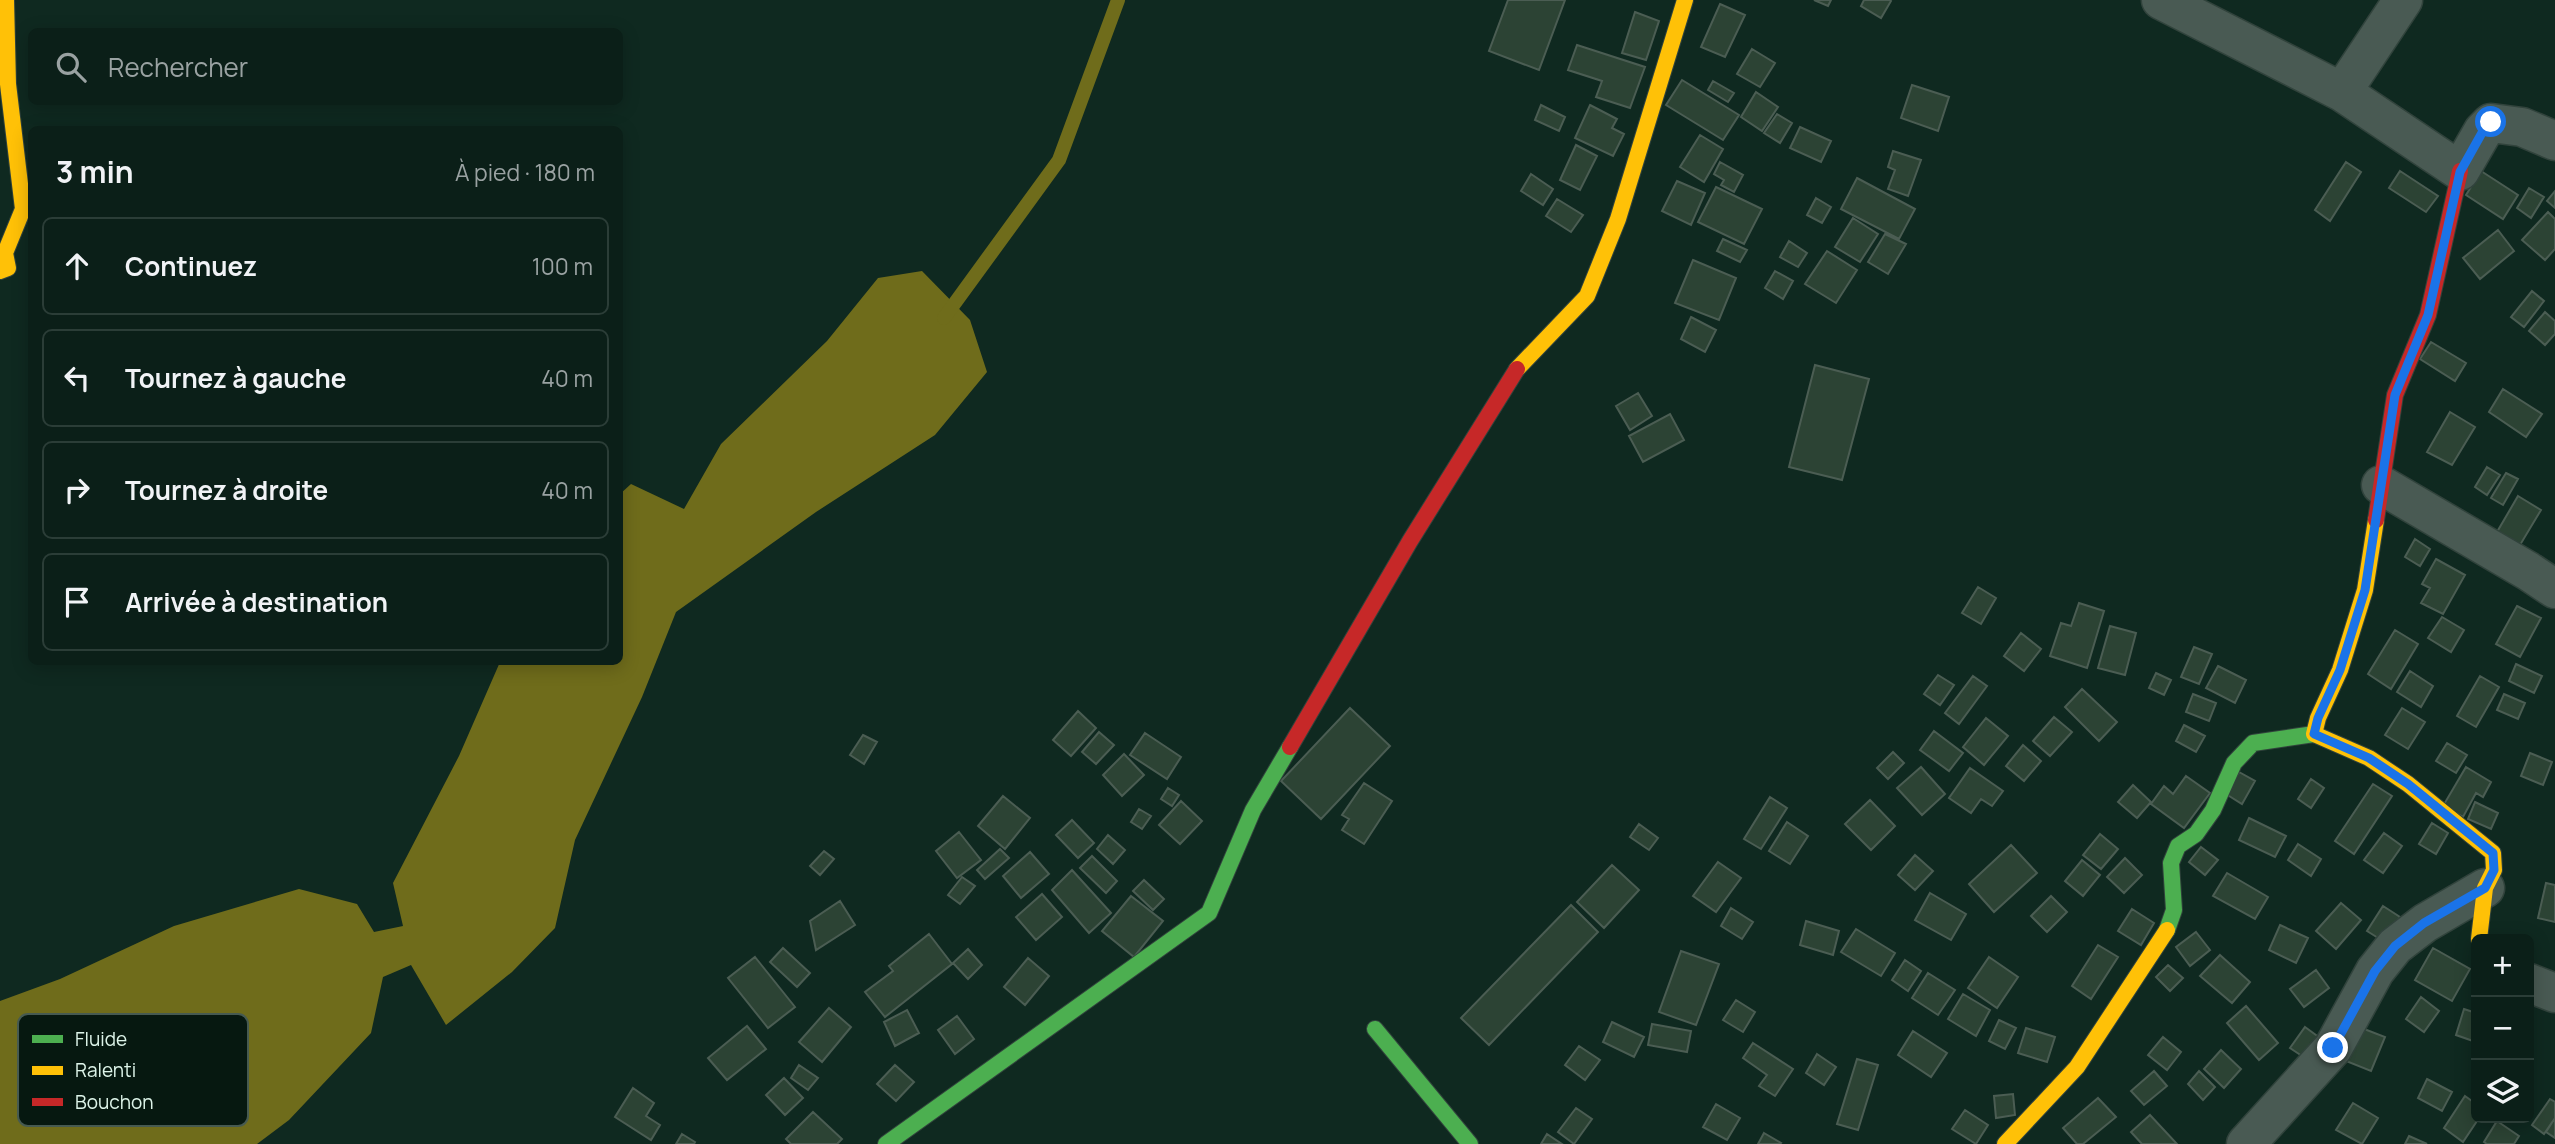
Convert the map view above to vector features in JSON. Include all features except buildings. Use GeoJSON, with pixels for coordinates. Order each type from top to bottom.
{"type":"FeatureCollection","features":[{"type":"Feature","properties":{"kind":"street"},"geometry":{"type":"LineString","coordinates":[[0,271],[8,268],[5,253],[23,209],[8,84],[6,0]]}},
{"type":"Feature","properties":{"kind":"street"},"geometry":{"type":"LineString","coordinates":[[886,1144],[1209,913],[1254,810],[1410,541],[1516,370],[1587,296],[1618,219],[1685,0]]}},
{"type":"Feature","properties":{"kind":"street"},"geometry":{"type":"LineString","coordinates":[[2161,0],[2342,92],[2460,172]]}},
{"type":"Feature","properties":{"kind":"street"},"geometry":{"type":"LineString","coordinates":[[2342,92],[2403,0]]}},
{"type":"Feature","properties":{"kind":"street"},"geometry":{"type":"LineString","coordinates":[[2314,734],[2318,718],[2340,670],[2365,590],[2395,395],[2428,315],[2460,172],[2491,122],[2522,127],[2555,141]]}},
{"type":"Feature","properties":{"kind":"street"},"geometry":{"type":"LineString","coordinates":[[2381,485],[2555,589]]}},
{"type":"Feature","properties":{"kind":"street"},"geometry":{"type":"LineString","coordinates":[[2005,1144],[2077,1067],[2165,936],[2174,910],[2171,863],[2178,846],[2196,834],[2213,810],[2234,763],[2253,743],[2314,734],[2378,764],[2408,784],[2493,853],[2494,870],[2485,888],[2480,934]]}},
{"type":"Feature","properties":{"kind":"street"},"geometry":{"type":"LineString","coordinates":[[2246,1144],[2333,1048],[2375,971],[2395,946],[2424,923],[2485,888]]}},
{"type":"Feature","properties":{"kind":"street"},"geometry":{"type":"LineString","coordinates":[[2534,985],[2555,993]]}},
{"type":"Feature","properties":{"kind":"street"},"geometry":{"type":"LineString","coordinates":[[1376,1030],[1470,1144]]}},
{"type":"Feature","properties":{"kind":"shaded area"},"geometry":{"type":"Polygon","coordinates":[[[922,271],[970,320],[987,372],[935,435],[816,512],[676,612],[642,697],[575,840],[555,928],[512,972],[446,1025],[411,965],[383,977],[371,1033],[289,1120],[257,1144],[0,1144],[0,1001],[60,979],[174,926],[299,889],[357,904],[374,932],[403,926],[393,883],[459,756],[499,665],[623,665],[623,491],[631,484],[684,509],[721,444],[827,341],[878,278],[922,271]]]}},
{"type":"Feature","properties":{"kind":"waterway"},"geometry":{"type":"LineString","coordinates":[[944,318],[1059,160],[1118,0]]}},
{"type":"Feature","properties":{"kind":"traffic: fast"},"geometry":{"type":"LineString","coordinates":[[2167,930],[2174,910],[2171,863],[2178,846],[2196,834],[2213,810],[2234,763],[2253,743],[2314,734]]}},
{"type":"Feature","properties":{"kind":"traffic: fast"},"geometry":{"type":"LineString","coordinates":[[886,1144],[1209,913],[1253,810],[1290,747]]}},
{"type":"Feature","properties":{"kind":"traffic: fast"},"geometry":{"type":"LineString","coordinates":[[1375,1029],[1470,1144]]}},
{"type":"Feature","properties":{"kind":"traffic: slow"},"geometry":{"type":"LineString","coordinates":[[0,271],[8,268],[5,253],[23,209],[8,84],[6,0]]}},
{"type":"Feature","properties":{"kind":"traffic: slow"},"geometry":{"type":"LineString","coordinates":[[1517,369],[1587,296],[1618,219],[1685,0]]}},
{"type":"Feature","properties":{"kind":"traffic: slow"},"geometry":{"type":"LineString","coordinates":[[2376,520],[2365,590],[2340,670],[2318,718],[2314,734],[2369,758],[2408,784],[2493,853],[2494,870],[2485,888],[2480,934]]}},
{"type":"Feature","properties":{"kind":"traffic: slow"},"geometry":{"type":"LineString","coordinates":[[2005,1144],[2077,1067],[2167,930]]}},
{"type":"Feature","properties":{"kind":"traffic: jam"},"geometry":{"type":"LineString","coordinates":[[2376,520],[2395,395],[2428,315],[2460,171]]}},
{"type":"Feature","properties":{"kind":"traffic: jam"},"geometry":{"type":"LineString","coordinates":[[1290,747],[1410,541],[1517,369]]}},
{"type":"Feature","properties":{"kind":"route"},"geometry":{"type":"LineString","coordinates":[[2333,1048],[2375,971],[2395,946],[2424,923],[2485,888],[2494,870],[2493,853],[2408,784],[2369,758],[2314,734],[2318,718],[2340,670],[2365,590],[2395,395],[2428,315],[2460,172],[2491,122]]}}]}
